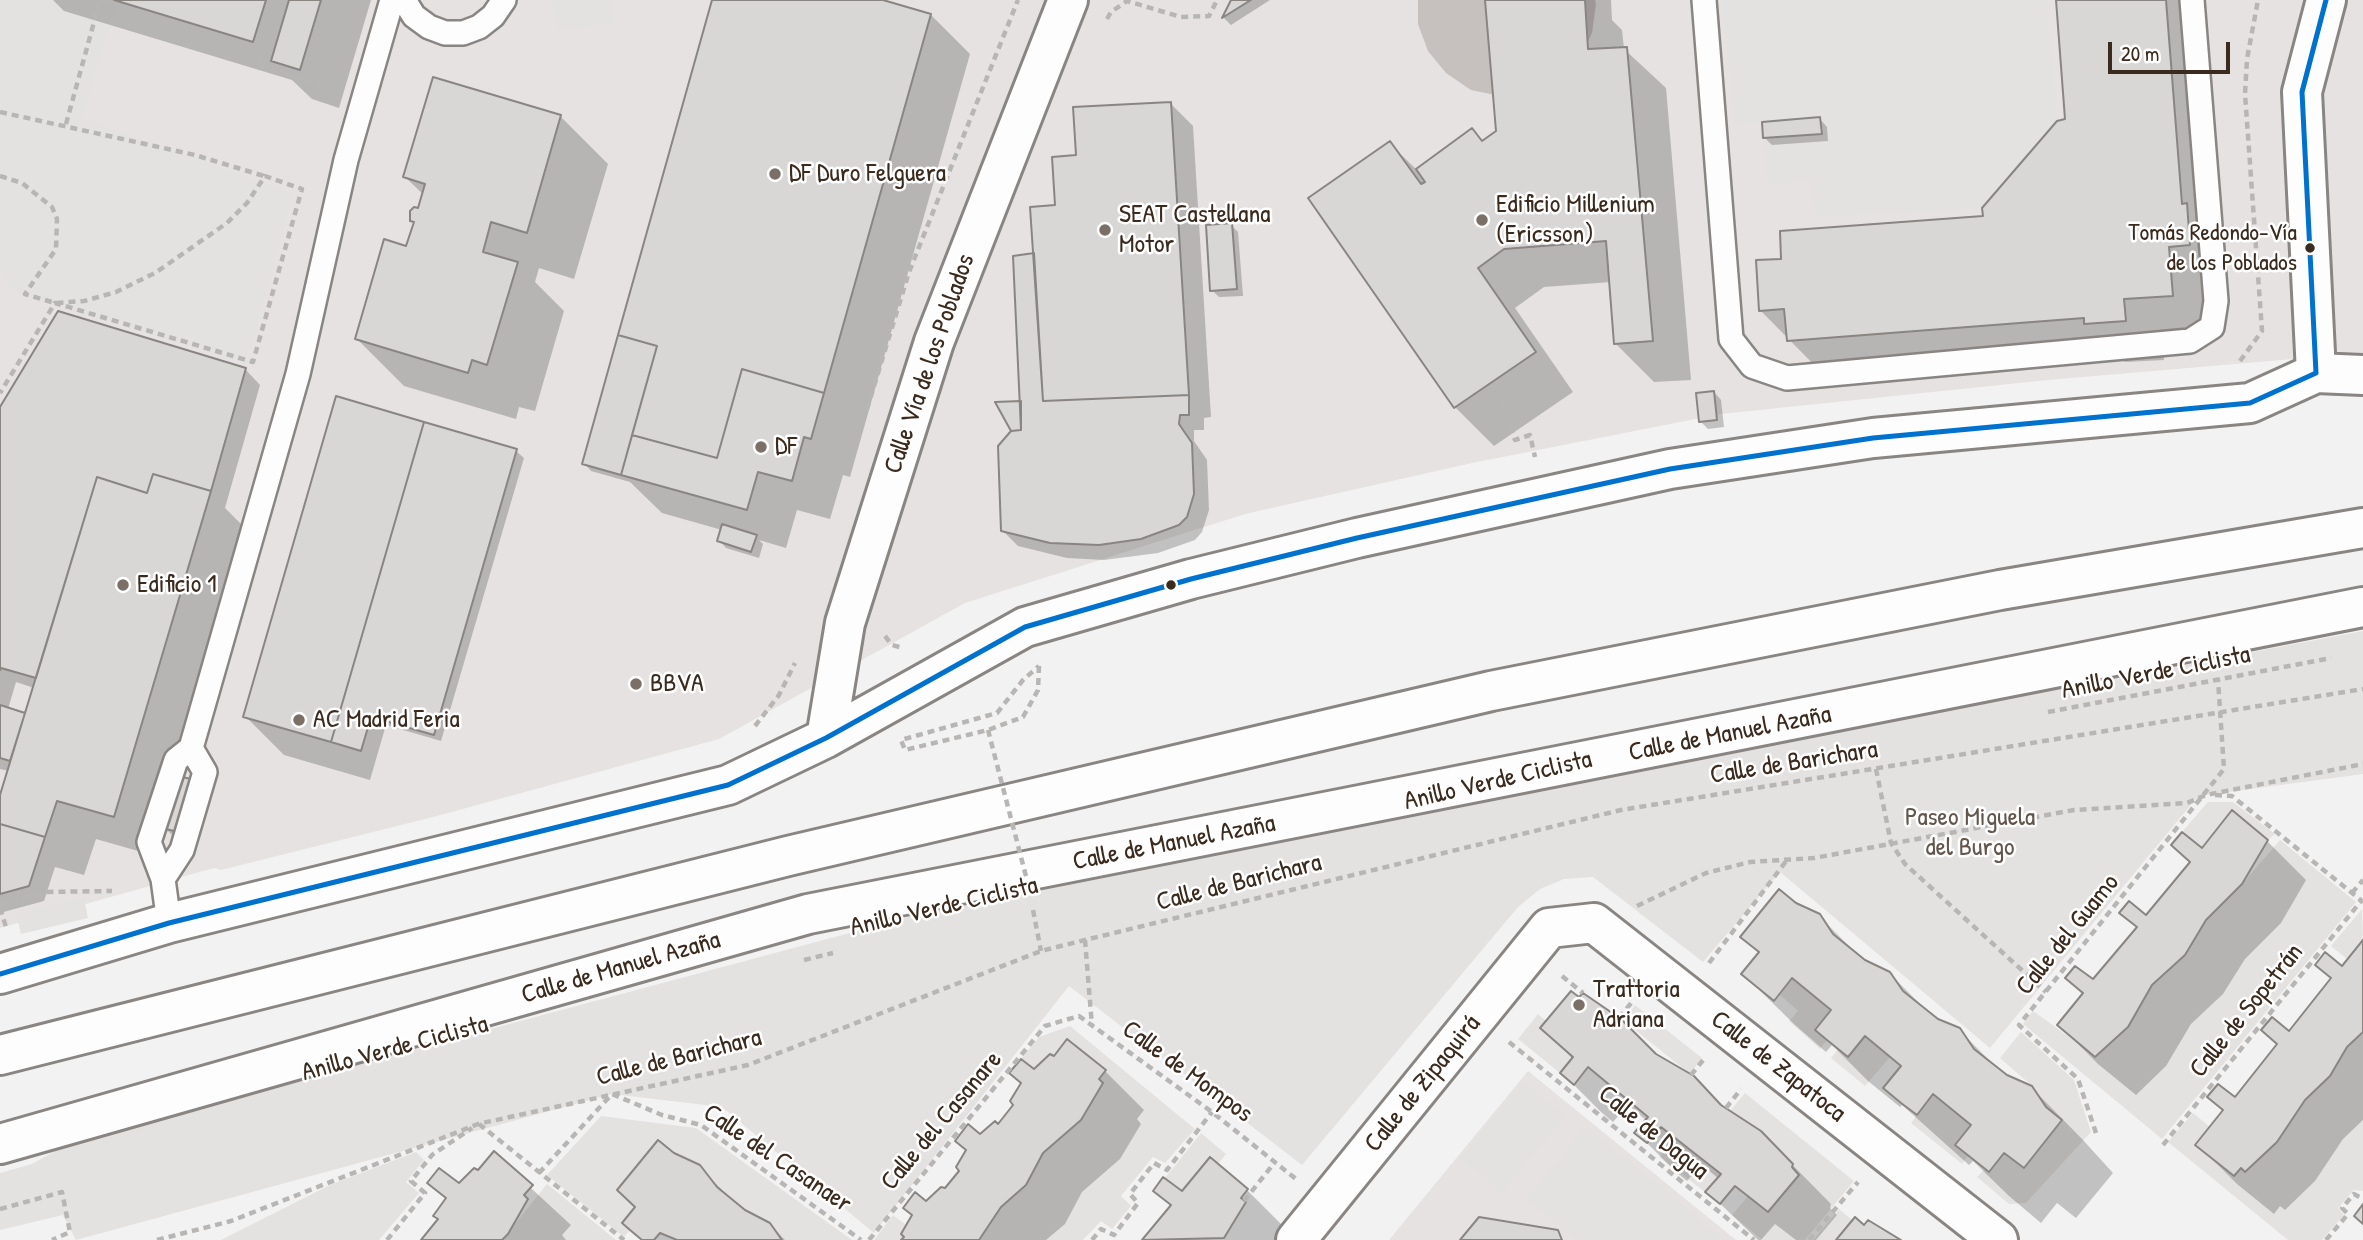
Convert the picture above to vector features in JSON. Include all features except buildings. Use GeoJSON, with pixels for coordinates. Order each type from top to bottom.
{"type":"FeatureCollection","features":[{"type":"Feature","properties":{"kind":"main road","name":"Calle Vía de los Poblados"},"geometry":{"type":"LineString","coordinates":[[826,738],[845,622],[934,342],[1068,0]]}},
{"type":"Feature","properties":{"kind":"main road"},"geometry":{"type":"LineString","coordinates":[[2316,373],[2302,92],[2326,0]]}},
{"type":"Feature","properties":{"kind":"main road"},"geometry":{"type":"LineString","coordinates":[[5,958],[169,923],[728,785],[826,738],[1025,627],[1169,585],[1357,538],[1670,470],[1873,438],[2250,403],[2316,373],[2363,375]]}},
{"type":"Feature","properties":{"kind":"main road"},"geometry":{"type":"LineString","coordinates":[[0,1055],[788,856],[1491,691],[2000,590],[2363,528]]}},
{"type":"Feature","properties":{"kind":"main road","name":"Calle de Manuel Azaña"},"geometry":{"type":"LineString","coordinates":[[0,1144],[807,915],[2363,607]]}},
{"type":"Feature","properties":{"kind":"main road","name":"Calle de Zapatoca"},"geometry":{"type":"LineString","coordinates":[[1549,928],[1594,923],[1998,1240]]}},
{"type":"Feature","properties":{"kind":"main road","name":"Calle de Zipaquirá"},"geometry":{"type":"LineString","coordinates":[[1296,1240],[1549,928]]}},
{"type":"Feature","properties":{"kind":"lane"},"geometry":{"type":"LineString","coordinates":[[169,923],[163,879],[149,842],[176,760],[191,748],[298,374],[346,160],[392,0]]}},
{"type":"Feature","properties":{"kind":"lane"},"geometry":{"type":"LineString","coordinates":[[404,0],[414,16],[429,27],[445,33],[463,33],[480,27],[493,16],[504,0]]}},
{"type":"Feature","properties":{"kind":"lane"},"geometry":{"type":"LineString","coordinates":[[1704,0],[1731,339],[1752,366],[1787,378],[2190,341],[2212,327],[2216,301],[2192,0]]}},
{"type":"Feature","properties":{"kind":"lane"},"geometry":{"type":"LineString","coordinates":[[163,879],[182,850],[205,772],[191,748]]}},
{"type":"Feature","properties":{"kind":"path"},"geometry":{"type":"LineString","coordinates":[[1105,22],[1111,12],[1127,1],[1181,17],[1209,16],[1217,0]]}},
{"type":"Feature","properties":{"kind":"path"},"geometry":{"type":"LineString","coordinates":[[2258,0],[2247,59],[2245,94],[2262,331]]}},
{"type":"Feature","properties":{"kind":"path"},"geometry":{"type":"LineString","coordinates":[[66,124],[99,4]]}},
{"type":"Feature","properties":{"kind":"path"},"geometry":{"type":"LineString","coordinates":[[261,55],[258,66],[333,88]]}},
{"type":"Feature","properties":{"kind":"path"},"geometry":{"type":"LineString","coordinates":[[0,112],[66,124],[265,176],[302,189],[253,362],[25,294],[56,249],[57,219],[52,207],[22,183],[0,176]]}},
{"type":"Feature","properties":{"kind":"path"},"geometry":{"type":"LineString","coordinates":[[54,303],[84,301],[116,292],[155,273],[227,223],[247,203],[265,176]]}},
{"type":"Feature","properties":{"kind":"path"},"geometry":{"type":"LineString","coordinates":[[0,393],[54,303]]}},
{"type":"Feature","properties":{"kind":"path","name":"Anillo Verde Ciclista"},"geometry":{"type":"LineString","coordinates":[[2042,711],[2054,713],[2337,657]]}},
{"type":"Feature","properties":{"kind":"path"},"geometry":{"type":"LineString","coordinates":[[1039,666],[1038,690],[1023,717],[988,730],[905,750],[901,740],[997,713],[1023,680],[1039,666]]}},
{"type":"Feature","properties":{"kind":"path","name":"Calle del Guamo"},"geometry":{"type":"LineString","coordinates":[[2096,1133],[2078,1079],[2019,1026],[2206,795],[2224,769],[2218,680]]}},
{"type":"Feature","properties":{"kind":"path","name":"Calle de Barichara"},"geometry":{"type":"LineString","coordinates":[[157,1240],[231,1221],[478,1124],[748,1065],[1041,951],[1085,940],[1621,810],[2363,689]]}},
{"type":"Feature","properties":{"kind":"path"},"geometry":{"type":"LineString","coordinates":[[988,730],[1030,895]]}},
{"type":"Feature","properties":{"kind":"path"},"geometry":{"type":"LineString","coordinates":[[1613,937],[1639,904],[1706,873],[1750,862],[1814,858],[2074,810],[2187,803],[2206,795],[2363,764]]}},
{"type":"Feature","properties":{"kind":"path"},"geometry":{"type":"LineString","coordinates":[[1875,769],[1891,843],[1905,864],[2046,992]]}},
{"type":"Feature","properties":{"kind":"path"},"geometry":{"type":"LineString","coordinates":[[2206,795],[2232,796],[2362,901]]}},
{"type":"Feature","properties":{"kind":"path"},"geometry":{"type":"LineString","coordinates":[[1686,995],[1787,860]]}},
{"type":"Feature","properties":{"kind":"path"},"geometry":{"type":"LineString","coordinates":[[2352,893],[2363,880]]}},
{"type":"Feature","properties":{"kind":"path"},"geometry":{"type":"LineString","coordinates":[[5,958],[0,906],[45,892],[112,891]]}},
{"type":"Feature","properties":{"kind":"path","name":"Calle de Sopetrán"},"geometry":{"type":"LineString","coordinates":[[2163,1145],[2362,901]]}},
{"type":"Feature","properties":{"kind":"path"},"geometry":{"type":"LineString","coordinates":[[1032,905],[1041,951]]}},
{"type":"Feature","properties":{"kind":"path"},"geometry":{"type":"LineString","coordinates":[[1085,940],[1092,1026]]}},
{"type":"Feature","properties":{"kind":"path","name":"Anillo Verde Ciclista"},"geometry":{"type":"LineString","coordinates":[[801,961],[840,952]]}},
{"type":"Feature","properties":{"kind":"path"},"geometry":{"type":"LineString","coordinates":[[1562,976],[1583,993]]}},
{"type":"Feature","properties":{"kind":"path"},"geometry":{"type":"LineString","coordinates":[[1619,1018],[1637,997]]}},
{"type":"Feature","properties":{"kind":"path","name":"Calle de Mompos"},"geometry":{"type":"LineString","coordinates":[[1045,1026],[1079,1016],[1212,1112],[1298,1180]]}},
{"type":"Feature","properties":{"kind":"path","name":"Calle del Casanare"},"geometry":{"type":"LineString","coordinates":[[869,1240],[1045,1026]]}},
{"type":"Feature","properties":{"kind":"path","name":"Calle de Dagua"},"geometry":{"type":"LineString","coordinates":[[1509,1042],[1754,1240]]}},
{"type":"Feature","properties":{"kind":"path"},"geometry":{"type":"LineString","coordinates":[[1691,1075],[1707,1055]]}},
{"type":"Feature","properties":{"kind":"path"},"geometry":{"type":"LineString","coordinates":[[1726,1108],[1744,1085]]}},
{"type":"Feature","properties":{"kind":"path"},"geometry":{"type":"LineString","coordinates":[[539,1173],[612,1094]]}},
{"type":"Feature","properties":{"kind":"path","name":"Calle del Casanaer"},"geometry":{"type":"LineString","coordinates":[[612,1094],[663,1115],[701,1125],[861,1240]]}},
{"type":"Feature","properties":{"kind":"path"},"geometry":{"type":"LineString","coordinates":[[1092,1240],[1101,1228],[1114,1235],[1138,1203],[1130,1194],[1154,1163],[1167,1170],[1212,1112]]}},
{"type":"Feature","properties":{"kind":"path"},"geometry":{"type":"LineString","coordinates":[[387,1240],[425,1194],[411,1181],[432,1155],[478,1124],[624,1240]]}},
{"type":"Feature","properties":{"kind":"path"},"geometry":{"type":"LineString","coordinates":[[1244,1201],[1275,1162]]}},
{"type":"Feature","properties":{"kind":"path"},"geometry":{"type":"LineString","coordinates":[[1810,1240],[1859,1180]]}},
{"type":"Feature","properties":{"kind":"path"},"geometry":{"type":"LineString","coordinates":[[0,1209],[62,1192],[70,1232],[52,1240]]}},
{"type":"Feature","properties":{"kind":"path"},"geometry":{"type":"LineString","coordinates":[[2326,1240],[2348,1214],[2342,1208],[2354,1194],[2363,1199]]}},
{"type":"Feature","properties":{"kind":"shaded area"},"geometry":{"type":"Polygon","coordinates":[[[0,0],[2363,0],[2363,353],[2048,380],[1721,414],[1472,463],[1245,514],[965,603],[719,739],[437,816],[221,870],[214,868],[0,928],[0,0]]]}},
{"type":"Feature","properties":{"kind":"shaded area"},"geometry":{"type":"Polygon","coordinates":[[[1418,0],[1595,0],[1596,4],[1592,33],[1579,60],[1500,96],[1471,90],[1446,73],[1428,51],[1418,24],[1418,0]]]}},
{"type":"Feature","properties":{"kind":"shaded area"},"geometry":{"type":"Polygon","coordinates":[[[1528,1071],[1736,1240],[1389,1240],[1528,1071]]]}},
{"type":"Feature","properties":{"kind":"green space"},"geometry":{"type":"Polygon","coordinates":[[[0,0],[94,0],[115,7],[82,118],[293,194],[246,364],[15,292],[0,269],[0,0]]]}},
{"type":"Feature","properties":{"kind":"green space"},"geometry":{"type":"Polygon","coordinates":[[[553,0],[611,0],[614,23],[557,31],[553,0]]]}},
{"type":"Feature","properties":{"kind":"green space"},"geometry":{"type":"Polygon","coordinates":[[[1722,0],[2047,0],[2057,121],[1982,208],[1815,217],[1811,180],[1768,185],[1763,138],[1821,134],[1820,118],[1735,124],[1722,0]]]}},
{"type":"Feature","properties":{"kind":"green space","name":"Paseo Miguela del Burgo"},"geometry":{"type":"Polygon","coordinates":[[[2363,631],[2363,774],[2206,795],[2205,792],[2194,801],[1990,1048],[1780,872],[1703,962],[1593,877],[1564,879],[1540,889],[1518,907],[1302,1165],[1171,1064],[1166,1065],[1165,1060],[1069,986],[874,1233],[722,1107],[612,1094],[76,1240],[63,1215],[0,1230],[0,1173],[32,1164],[75,1140],[988,896],[2056,660],[2062,688],[2363,631]]]}},
{"type":"Feature","properties":{"kind":"green space"},"geometry":{"type":"Polygon","coordinates":[[[2208,802],[2233,802],[2275,834],[2268,840],[2232,811],[2202,848],[2182,832],[2208,802]]]}},
{"type":"Feature","properties":{"kind":"green space"},"geometry":{"type":"Polygon","coordinates":[[[2280,840],[2356,902],[2162,1139],[2023,1024],[2033,1011],[2096,1056],[2128,1027],[2152,985],[2184,955],[2206,920],[2280,840]]]}},
{"type":"Feature","properties":{"kind":"green space"},"geometry":{"type":"Polygon","coordinates":[[[84,898],[88,918],[21,934],[16,914],[84,898]]]}},
{"type":"Feature","properties":{"kind":"green space"},"geometry":{"type":"Polygon","coordinates":[[[2362,909],[2363,940],[2347,959],[2331,946],[2362,909]]]}},
{"type":"Feature","properties":{"kind":"green space"},"geometry":{"type":"Polygon","coordinates":[[[1792,978],[1831,1010],[1815,1030],[1827,1040],[1820,1049],[1789,1021],[1798,1011],[1780,995],[1792,978]]]}},
{"type":"Feature","properties":{"kind":"green space"},"geometry":{"type":"Polygon","coordinates":[[[1635,1005],[1702,1058],[1690,1074],[1624,1021],[1635,1005]]]}},
{"type":"Feature","properties":{"kind":"green space"},"geometry":{"type":"Polygon","coordinates":[[[1538,1014],[1546,1021],[1540,1029],[1573,1057],[1560,1073],[1518,1039],[1538,1014]]]}},
{"type":"Feature","properties":{"kind":"green space"},"geometry":{"type":"Polygon","coordinates":[[[1070,1026],[1195,1129],[1165,1163],[1153,1157],[1121,1196],[1131,1206],[1112,1229],[1101,1221],[1083,1240],[979,1240],[1001,1207],[1026,1185],[1043,1153],[1081,1120],[1103,1084],[1099,1079],[1106,1070],[1068,1039],[1054,1056],[1034,1069],[1021,1059],[1039,1037],[1070,1026]]]}},
{"type":"Feature","properties":{"kind":"green space"},"geometry":{"type":"Polygon","coordinates":[[[2021,1032],[2074,1080],[2091,1132],[2026,1203],[2009,1204],[1977,1177],[1985,1169],[1989,1172],[2004,1153],[2024,1168],[2062,1120],[2046,1107],[2032,1086],[2000,1058],[2021,1032]]]}},
{"type":"Feature","properties":{"kind":"green space"},"geometry":{"type":"Polygon","coordinates":[[[2363,1032],[2363,1191],[2354,1190],[2338,1208],[2344,1215],[2322,1240],[2288,1240],[2168,1142],[2193,1113],[2210,1127],[2246,1172],[2277,1142],[2305,1100],[2331,1075],[2347,1047],[2363,1032]]]}},
{"type":"Feature","properties":{"kind":"green space"},"geometry":{"type":"Polygon","coordinates":[[[1865,1036],[1890,1057],[1865,1086],[1831,1058],[1838,1049],[1848,1057],[1865,1036]]]}},
{"type":"Feature","properties":{"kind":"green space"},"geometry":{"type":"Polygon","coordinates":[[[1523,1082],[1565,1116],[1502,1192],[1461,1158],[1523,1082]]]}},
{"type":"Feature","properties":{"kind":"green space"},"geometry":{"type":"Polygon","coordinates":[[[1745,1093],[1854,1181],[1805,1240],[1762,1240],[1732,1215],[1748,1196],[1768,1212],[1793,1163],[1761,1131],[1730,1111],[1745,1093]]]}},
{"type":"Feature","properties":{"kind":"green space"},"geometry":{"type":"Polygon","coordinates":[[[1933,1094],[1971,1125],[1955,1145],[1968,1156],[1962,1164],[1911,1123],[1933,1094]]]}},
{"type":"Feature","properties":{"kind":"green space"},"geometry":{"type":"Polygon","coordinates":[[[601,1116],[696,1128],[852,1240],[782,1240],[770,1223],[745,1210],[717,1187],[700,1165],[674,1153],[658,1140],[617,1190],[635,1207],[622,1223],[630,1230],[624,1237],[547,1175],[601,1116]]]}},
{"type":"Feature","properties":{"kind":"green space"},"geometry":{"type":"Polygon","coordinates":[[[1586,1126],[1725,1240],[1577,1240],[1527,1199],[1586,1126]]]}},
{"type":"Feature","properties":{"kind":"green space"},"geometry":{"type":"Polygon","coordinates":[[[1661,1127],[1721,1174],[1705,1192],[1659,1157],[1669,1147],[1656,1133],[1661,1127]]]}},
{"type":"Feature","properties":{"kind":"green space"},"geometry":{"type":"Polygon","coordinates":[[[1201,1133],[1226,1154],[1218,1164],[1209,1158],[1182,1191],[1165,1178],[1201,1133]]]}},
{"type":"Feature","properties":{"kind":"green space"},"geometry":{"type":"Polygon","coordinates":[[[416,1152],[424,1160],[406,1182],[419,1193],[379,1240],[221,1240],[330,1185],[416,1152]]]}},
{"type":"Feature","properties":{"kind":"green space"},"geometry":{"type":"Polygon","coordinates":[[[547,1184],[616,1240],[502,1240],[547,1184]]]}},
{"type":"Feature","properties":{"kind":"green space"},"geometry":{"type":"Polygon","coordinates":[[[1839,1209],[1852,1220],[1836,1240],[1813,1240],[1839,1209]]]}},
{"type":"Feature","properties":{"kind":"green space"},"geometry":{"type":"Polygon","coordinates":[[[893,1215],[906,1225],[901,1233],[904,1237],[901,1240],[874,1240],[893,1215]]]}},
{"type":"Feature","properties":{"kind":"transit line"},"geometry":{"type":"LineString","coordinates":[[2316,373],[2302,92],[2326,0]]}},
{"type":"Feature","properties":{"kind":"transit line"},"geometry":{"type":"LineString","coordinates":[[0,974],[169,923],[728,785],[826,738],[1025,627],[1191,579],[1357,538],[1670,469],[1873,438],[2250,403],[2316,373]]}},
{"type":"Feature","properties":{"kind":"place","name":"DF Duro Felguera"},"geometry":{"type":"Point","coordinates":[775,174]}},
{"type":"Feature","properties":{"kind":"place","name":"Edificio Millenium (Ericsson)"},"geometry":{"type":"Point","coordinates":[1482,220]}},
{"type":"Feature","properties":{"kind":"place","name":"SEAT Castellana Motor"},"geometry":{"type":"Point","coordinates":[1105,230]}},
{"type":"Feature","properties":{"kind":"place","name":"Tomás Redondo-Vía de los Poblados"},"geometry":{"type":"Point","coordinates":[2310,248]}},
{"type":"Feature","properties":{"kind":"place","name":"DF"},"geometry":{"type":"Point","coordinates":[761,447]}},
{"type":"Feature","properties":{"kind":"place","name":"Edificio 1"},"geometry":{"type":"Point","coordinates":[123,585]}},
{"type":"Feature","properties":{"kind":"place","name":"BBVA"},"geometry":{"type":"Point","coordinates":[636,684]}},
{"type":"Feature","properties":{"kind":"place","name":"AC Madrid Feria"},"geometry":{"type":"Point","coordinates":[299,720]}},
{"type":"Feature","properties":{"kind":"place","name":"Trattoria Adriana"},"geometry":{"type":"Point","coordinates":[1579,1005]}}]}
